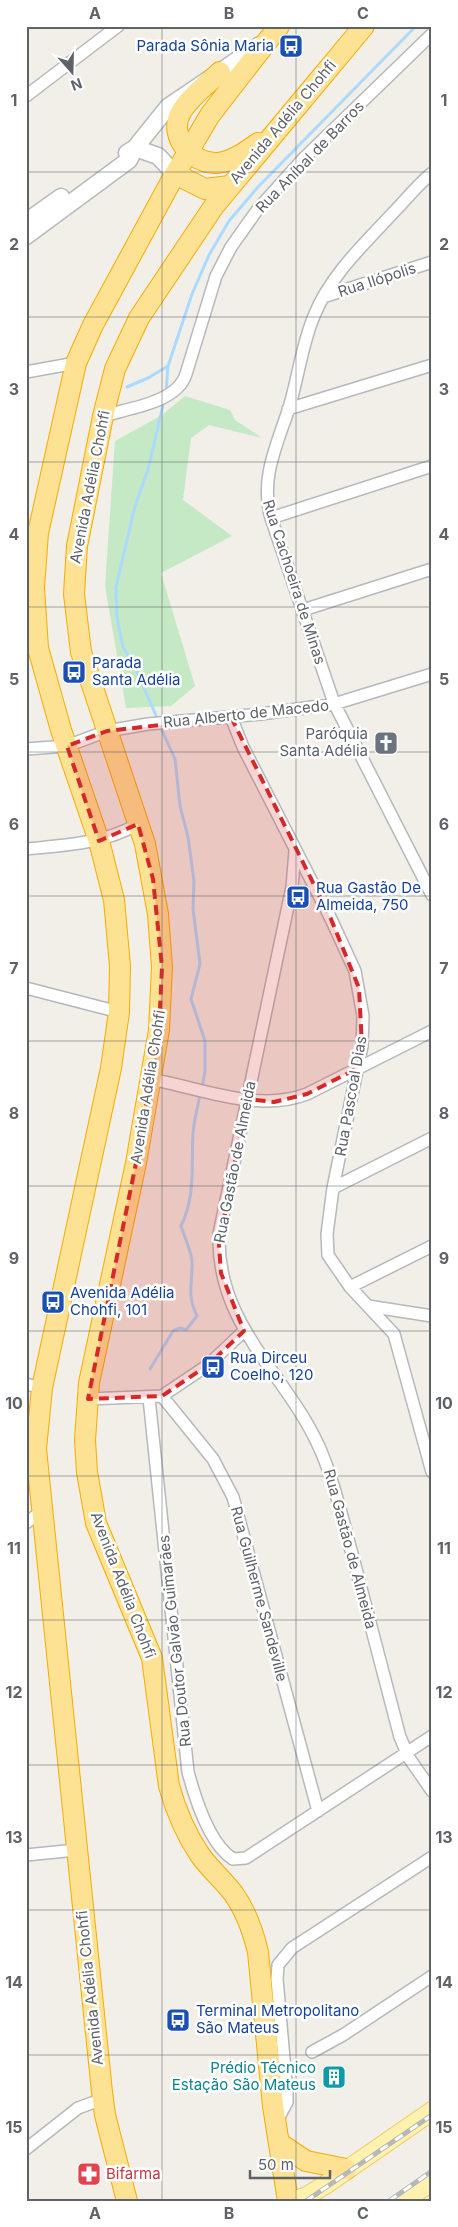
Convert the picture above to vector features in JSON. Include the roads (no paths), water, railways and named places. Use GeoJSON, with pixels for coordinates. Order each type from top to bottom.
{"type":"FeatureCollection","features":[{"type":"Feature","properties":{"kind":"highway","name":"Avenida Adélia Chohfi"},"geometry":{"type":"LineString","coordinates":[[127,2201],[103,2100],[76,1850],[34,1517],[36,1449],[34,1386],[111,1068],[119,1012],[120,966],[114,900],[99,841],[42,668],[32,648],[34,587],[38,533],[76,363],[93,325],[175,174],[210,115],[279,26]]}},
{"type":"Feature","properties":{"kind":"highway","name":"Avenida Adélia Chohfi"},"geometry":{"type":"LineString","coordinates":[[288,2201],[277,2133],[258,1952],[254,1934],[246,1914],[233,1893],[201,1857],[183,1829],[169,1786],[152,1658],[106,1551],[90,1495],[85,1440],[90,1383],[136,1164],[159,1030],[162,967],[153,879],[138,824],[81,652],[74,594],[77,546],[103,416],[115,369],[139,318],[230,186],[274,131],[364,26]]}},
{"type":"Feature","properties":{"kind":"highway"},"geometry":{"type":"LineString","coordinates":[[220,72],[180,114],[177,125],[178,136],[188,152],[206,162],[227,161],[274,131]]}},
{"type":"Feature","properties":{"kind":"highway"},"geometry":{"type":"LineString","coordinates":[[175,174],[205,189],[230,186]]}},
{"type":"Feature","properties":{"kind":"highway"},"geometry":{"type":"LineString","coordinates":[[277,2133],[306,2161],[346,2169]]}},
{"type":"Feature","properties":{"kind":"main road"},"geometry":{"type":"LineString","coordinates":[[28,225],[116,159],[135,148],[168,107],[266,42]]}},
{"type":"Feature","properties":{"kind":"main road"},"geometry":{"type":"LineString","coordinates":[[135,148],[158,156],[175,174]]}},
{"type":"Feature","properties":{"kind":"main road"},"geometry":{"type":"LineString","coordinates":[[293,2201],[307,2196],[432,2111]]}},
{"type":"Feature","properties":{"kind":"main road"},"geometry":{"type":"LineString","coordinates":[[403,2201],[432,2182]]}},
{"type":"Feature","properties":{"kind":"street"},"geometry":{"type":"LineString","coordinates":[[26,96],[118,26]]}},
{"type":"Feature","properties":{"kind":"street","name":"Rua Aníbal de Barros"},"geometry":{"type":"LineString","coordinates":[[103,416],[157,399],[180,387],[184,381],[216,276],[231,247],[258,209],[304,158],[432,34]]}},
{"type":"Feature","properties":{"kind":"street","name":"Rua Cachoeira de Minas"},"geometry":{"type":"LineString","coordinates":[[432,173],[347,262],[323,297],[314,316],[304,346],[288,410],[267,478],[267,503],[271,518],[334,704],[432,895]]}},
{"type":"Feature","properties":{"kind":"street","name":"Rua Ilópolis"},"geometry":{"type":"LineString","coordinates":[[323,297],[432,262]]}},
{"type":"Feature","properties":{"kind":"street"},"geometry":{"type":"LineString","coordinates":[[26,372],[76,363]]}},
{"type":"Feature","properties":{"kind":"street"},"geometry":{"type":"LineString","coordinates":[[288,410],[432,365]]}},
{"type":"Feature","properties":{"kind":"street"},"geometry":{"type":"LineString","coordinates":[[271,518],[432,466]]}},
{"type":"Feature","properties":{"kind":"street"},"geometry":{"type":"LineString","coordinates":[[303,610],[432,569]]}},
{"type":"Feature","properties":{"kind":"street","name":"Rua Alberto de Macedo"},"geometry":{"type":"LineString","coordinates":[[26,749],[67,746],[108,731],[148,724],[231,717],[334,704],[431,676]]}},
{"type":"Feature","properties":{"kind":"street","name":"Rua Pascoal Dias"},"geometry":{"type":"LineString","coordinates":[[231,717],[243,747],[331,919],[355,971],[363,1016],[362,1046],[333,1188],[327,1234],[328,1256],[350,1287],[394,1334],[432,1472]]}},
{"type":"Feature","properties":{"kind":"street"},"geometry":{"type":"LineString","coordinates":[[26,849],[99,841],[120,834],[138,824]]}},
{"type":"Feature","properties":{"kind":"street","name":"Rua Gastão de Almeida"},"geometry":{"type":"LineString","coordinates":[[295,851],[292,887],[219,1234],[221,1273],[244,1331],[299,1410],[313,1433],[323,1456],[349,1544],[400,1738],[407,1753],[432,1791]]}},
{"type":"Feature","properties":{"kind":"street"},"geometry":{"type":"LineString","coordinates":[[26,988],[119,1012]]}},
{"type":"Feature","properties":{"kind":"street"},"geometry":{"type":"LineString","coordinates":[[150,1079],[247,1099],[274,1102],[290,1100],[432,1031]]}},
{"type":"Feature","properties":{"kind":"street"},"geometry":{"type":"LineString","coordinates":[[333,1188],[432,1138]]}},
{"type":"Feature","properties":{"kind":"street"},"geometry":{"type":"LineString","coordinates":[[350,1287],[432,1246]]}},
{"type":"Feature","properties":{"kind":"street"},"geometry":{"type":"LineString","coordinates":[[368,1306],[432,1316]]}},
{"type":"Feature","properties":{"kind":"street"},"geometry":{"type":"LineString","coordinates":[[88,1399],[162,1396],[208,1365],[244,1331]]}},
{"type":"Feature","properties":{"kind":"street","name":"Rua Guilherme Sandeville"},"geometry":{"type":"LineString","coordinates":[[162,1396],[214,1459],[233,1496],[318,1811]]}},
{"type":"Feature","properties":{"kind":"street","name":"Rua Doutor Galvão Guimarães"},"geometry":{"type":"LineString","coordinates":[[149,1398],[188,1772],[197,1803],[224,1851],[233,1859],[246,1858],[318,1811]]}},
{"type":"Feature","properties":{"kind":"street"},"geometry":{"type":"LineString","coordinates":[[318,1811],[432,1736]]}},
{"type":"Feature","properties":{"kind":"street"},"geometry":{"type":"LineString","coordinates":[[26,1855],[76,1850]]}},
{"type":"Feature","properties":{"kind":"street"},"geometry":{"type":"LineString","coordinates":[[277,2133],[287,2102],[276,1979],[278,1966],[292,1948],[432,1857]]}},
{"type":"Feature","properties":{"kind":"street"},"geometry":{"type":"LineString","coordinates":[[312,2052],[343,2035],[432,1976]]}},
{"type":"Feature","properties":{"kind":"street"},"geometry":{"type":"LineString","coordinates":[[26,2150],[78,2108],[103,2100]]}},
{"type":"Feature","properties":{"kind":"waterway"},"geometry":{"type":"LineString","coordinates":[[166,393],[168,366],[192,294],[209,255],[229,221],[258,187],[416,26]]}},
{"type":"Feature","properties":{"kind":"waterway"},"geometry":{"type":"LineString","coordinates":[[127,387],[148,378],[168,366]]}},
{"type":"Feature","properties":{"kind":"waterway"},"geometry":{"type":"LineString","coordinates":[[158,720],[135,667],[123,647],[117,618],[116,587],[135,506],[148,470],[164,401]]}},
{"type":"Feature","properties":{"kind":"waterway"},"geometry":{"type":"LineString","coordinates":[[160,726],[175,759],[180,806],[188,837],[194,881],[193,909],[200,964],[191,999],[205,1041],[205,1071],[202,1088]]}},
{"type":"Feature","properties":{"kind":"waterway"},"geometry":{"type":"LineString","coordinates":[[150,1369],[173,1331],[180,1328],[186,1330],[197,1316],[191,1294],[192,1261],[181,1226],[186,1215],[191,1192],[193,1133],[200,1094]]}},
{"type":"Feature","properties":{"kind":"railway"},"geometry":{"type":"LineString","coordinates":[[306,2201],[432,2115]]}},
{"type":"Feature","properties":{"kind":"railway"},"geometry":{"type":"LineString","coordinates":[[389,2201],[432,2171]]}},
{"type":"Feature","properties":{"kind":"place","name":"Parada Sônia Maria"},"geometry":{"type":"Point","coordinates":[291,46]}},
{"type":"Feature","properties":{"kind":"place","name":"Parada Santa Adélia"},"geometry":{"type":"Point","coordinates":[74,672]}},
{"type":"Feature","properties":{"kind":"place","name":"Paróquia Santa Adélia"},"geometry":{"type":"Point","coordinates":[386,743]}},
{"type":"Feature","properties":{"kind":"place","name":"Rua Gastão De Almeida, 750"},"geometry":{"type":"Point","coordinates":[298,897]}},
{"type":"Feature","properties":{"kind":"place","name":"Avenida Adélia Chohfi, 101"},"geometry":{"type":"Point","coordinates":[53,1302]}},
{"type":"Feature","properties":{"kind":"place","name":"Rua Dirceu Coelho, 120"},"geometry":{"type":"Point","coordinates":[213,1367]}},
{"type":"Feature","properties":{"kind":"place","name":"Terminal Metropolitano São Mateus"},"geometry":{"type":"Point","coordinates":[178,2020]}},
{"type":"Feature","properties":{"kind":"place","name":"Prédio Técnico Estação São Mateus"},"geometry":{"type":"Point","coordinates":[334,2077]}},
{"type":"Feature","properties":{"kind":"place","name":"Bifarma"},"geometry":{"type":"Point","coordinates":[89,2174]}}]}
